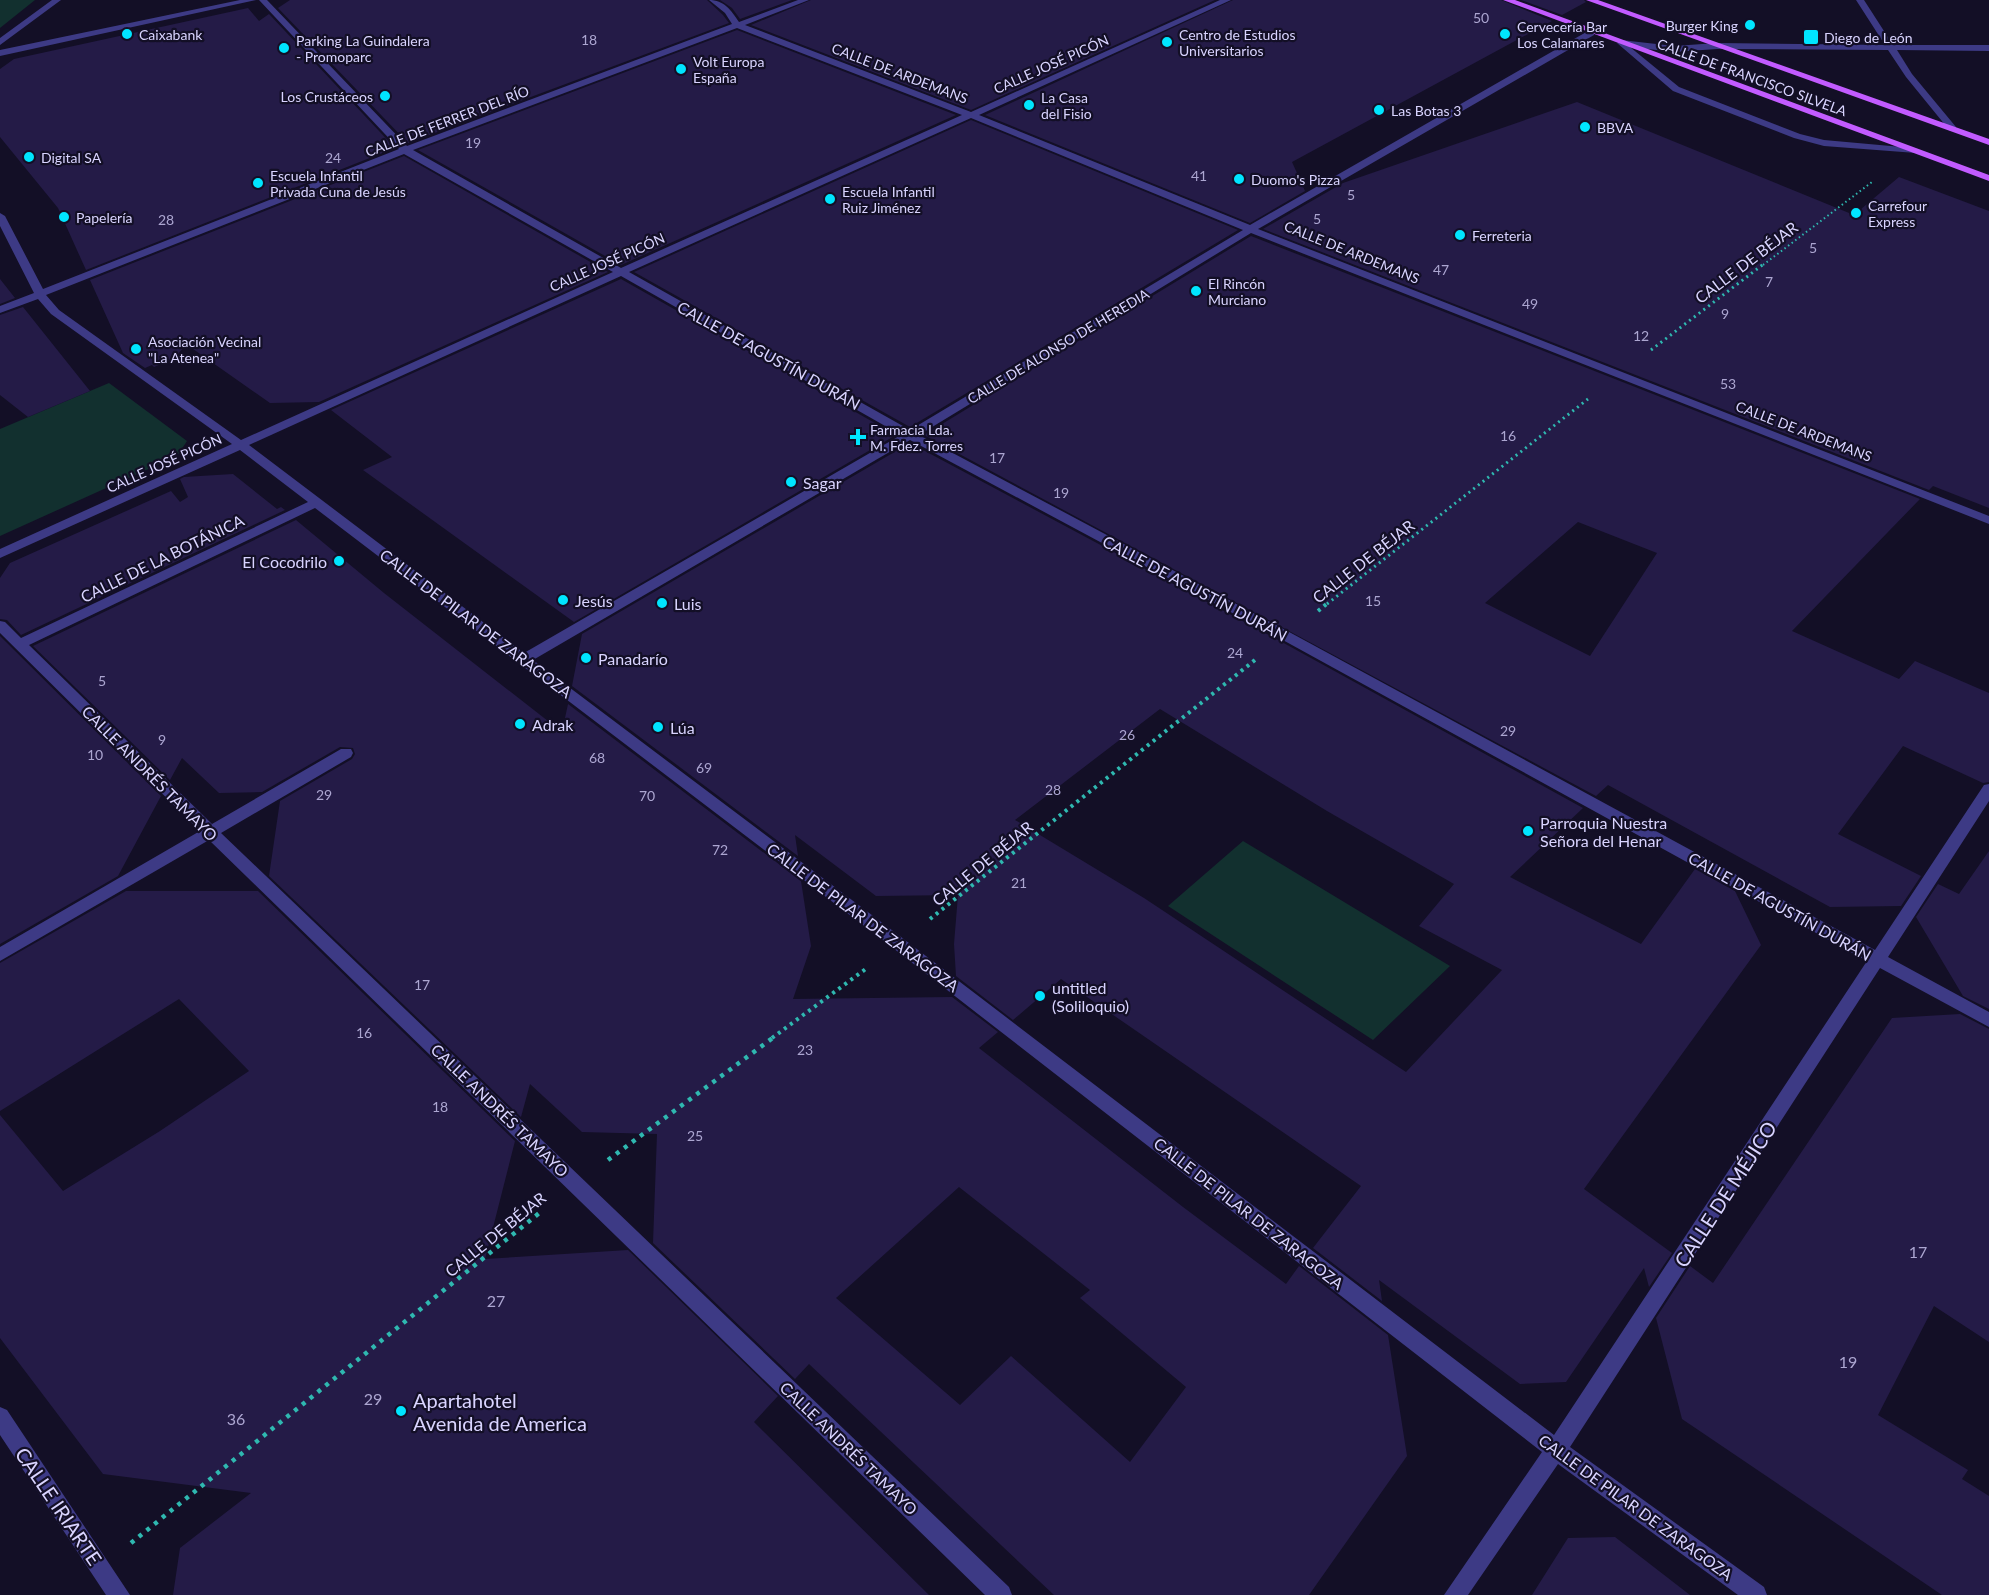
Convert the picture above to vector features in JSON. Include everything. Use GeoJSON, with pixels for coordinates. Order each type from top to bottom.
{"type":"FeatureCollection","features":[{"type":"Feature","properties":{"kind":"main road","name":"CALLE DE FRANCISCO SILVELA"},"geometry":{"type":"LineString","coordinates":[[1507,0],[1989,178]]}},
{"type":"Feature","properties":{"kind":"main road","name":"CALLE DE FRANCISCO SILVELA"},"geometry":{"type":"LineString","coordinates":[[1590,0],[1989,142]]}},
{"type":"Feature","properties":{"kind":"street"},"geometry":{"type":"LineString","coordinates":[[0,42],[57,0]]}},
{"type":"Feature","properties":{"kind":"street"},"geometry":{"type":"LineString","coordinates":[[97,33],[121,19],[210,0]]}},
{"type":"Feature","properties":{"kind":"street"},"geometry":{"type":"LineString","coordinates":[[0,53],[252,0]]}},
{"type":"Feature","properties":{"kind":"street","name":"CALLE DE AGUSTÍN DURÁN"},"geometry":{"type":"LineString","coordinates":[[263,0],[405,150],[910,435],[1286,636],[1989,1020]]}},
{"type":"Feature","properties":{"kind":"street","name":"CALLE DE ARDEMANS"},"geometry":{"type":"LineString","coordinates":[[713,0],[728,11],[737,25],[1989,520]]}},
{"type":"Feature","properties":{"kind":"street","name":"CALLE DE FERRER DEL RÍO"},"geometry":{"type":"LineString","coordinates":[[0,310],[405,150],[805,0]]}},
{"type":"Feature","properties":{"kind":"street","name":"CALLE JOSÉ PICÓN"},"geometry":{"type":"LineString","coordinates":[[0,554],[620,272],[1227,0]]}},
{"type":"Feature","properties":{"kind":"street"},"geometry":{"type":"LineString","coordinates":[[1860,0],[1909,75],[1953,129]]}},
{"type":"Feature","properties":{"kind":"street","name":"CALLE DE ALONSO DE HEREDIA"},"geometry":{"type":"LineString","coordinates":[[524,659],[910,435],[1252,230],[1592,33]]}},
{"type":"Feature","properties":{"kind":"street"},"geometry":{"type":"LineString","coordinates":[[1621,43],[1674,49],[1718,46],[1989,48]]}},
{"type":"Feature","properties":{"kind":"street"},"geometry":{"type":"LineString","coordinates":[[1621,43],[1676,89],[1797,136],[1824,143],[1913,151]]}},
{"type":"Feature","properties":{"kind":"street","name":"CALLE DE PILAR DE ZARAGOZA"},"geometry":{"type":"LineString","coordinates":[[0,216],[40,295],[55,312],[317,502],[899,944],[1556,1450],[1756,1595]]}},
{"type":"Feature","properties":{"kind":"street","name":"CALLE DE LA BOTÁNICA"},"geometry":{"type":"LineString","coordinates":[[20,644],[317,502]]}},
{"type":"Feature","properties":{"kind":"street","name":"CALLE ANDRÉS TAMAYO"},"geometry":{"type":"LineString","coordinates":[[0,625],[210,832],[1001,1595]]}},
{"type":"Feature","properties":{"kind":"street"},"geometry":{"type":"LineString","coordinates":[[0,955],[346,753]]}},
{"type":"Feature","properties":{"kind":"street","name":"CALLE DE MÉJICO"},"geometry":{"type":"LineString","coordinates":[[1455,1595],[1556,1450],[1989,789]]}},
{"type":"Feature","properties":{"kind":"street","name":"CALLE IRIARTE"},"geometry":{"type":"LineString","coordinates":[[0,1417],[119,1595]]}},
{"type":"Feature","properties":{"kind":"path","name":"CALLE DE BÉJAR"},"geometry":{"type":"LineString","coordinates":[[101,1568],[576,1183],[899,944],[1619,375],[1913,151]]}},
{"type":"Feature","properties":{"kind":"green space"},"geometry":{"type":"Polygon","coordinates":[[[0,0],[35,0],[0,28],[0,0]]]}},
{"type":"Feature","properties":{"kind":"green space"},"geometry":{"type":"Polygon","coordinates":[[[109,383],[187,441],[177,456],[0,536],[0,429],[109,383]]]}},
{"type":"Feature","properties":{"kind":"green space"},"geometry":{"type":"Polygon","coordinates":[[[1243,841],[1450,966],[1373,1040],[1168,906],[1243,841]]]}},
{"type":"Feature","properties":{"kind":"building"},"geometry":{"type":"Polygon","coordinates":[[[290,0],[707,0],[729,23],[408,143],[278,8],[290,0]]]}},
{"type":"Feature","properties":{"kind":"building"},"geometry":{"type":"Polygon","coordinates":[[[720,0],[792,0],[740,19],[732,8],[720,0]]]}},
{"type":"Feature","properties":{"kind":"building"},"geometry":{"type":"Polygon","coordinates":[[[811,0],[1215,0],[971,110],[751,25],[811,0]]]}},
{"type":"Feature","properties":{"kind":"building"},"geometry":{"type":"Polygon","coordinates":[[[1233,0],[1501,0],[1552,21],[1292,162],[1305,191],[1250,223],[985,115],[1233,0]]]}},
{"type":"Feature","properties":{"kind":"building"},"geometry":{"type":"Polygon","coordinates":[[[1521,0],[1584,0],[1586,2],[1562,15],[1521,0]]]}},
{"type":"Feature","properties":{"kind":"building"},"geometry":{"type":"Polygon","coordinates":[[[248,8],[259,21],[269,14],[395,148],[86,270],[58,208],[0,137],[0,69],[14,59],[248,8]]]}},
{"type":"Feature","properties":{"kind":"building"},"geometry":{"type":"Polygon","coordinates":[[[737,30],[956,115],[621,265],[418,150],[737,30]]]}},
{"type":"Feature","properties":{"kind":"building"},"geometry":{"type":"Polygon","coordinates":[[[1577,102],[1854,215],[1899,177],[1989,211],[1989,508],[1933,486],[1929,490],[1263,229],[1343,183],[1577,102]]]}},
{"type":"Feature","properties":{"kind":"building"},"geometry":{"type":"Polygon","coordinates":[[[971,120],[1238,230],[910,427],[634,272],[971,120]]]}},
{"type":"Feature","properties":{"kind":"building"},"geometry":{"type":"Polygon","coordinates":[[[404,156],[608,272],[319,402],[270,403],[186,344],[175,358],[154,367],[152,365],[145,368],[123,353],[90,280],[404,156]]]}},
{"type":"Feature","properties":{"kind":"building"},"geometry":{"type":"Polygon","coordinates":[[[1251,236],[1920,499],[1792,631],[1899,679],[1915,661],[1989,693],[1989,782],[1983,783],[1903,746],[1838,834],[1921,876],[1901,906],[1830,907],[1608,785],[1596,796],[924,435],[1251,236]],[[1578,522],[1485,603],[1590,656],[1657,553],[1578,522]]]}},
{"type":"Feature","properties":{"kind":"building"},"geometry":{"type":"Polygon","coordinates":[[[0,279],[15,298],[0,304],[0,279]]]}},
{"type":"Feature","properties":{"kind":"building"},"geometry":{"type":"Polygon","coordinates":[[[621,279],[896,435],[574,622],[363,470],[392,457],[331,410],[621,279]]]}},
{"type":"Feature","properties":{"kind":"building"},"geometry":{"type":"Polygon","coordinates":[[[23,307],[90,391],[28,417],[0,395],[0,315],[23,307]]]}},
{"type":"Feature","properties":{"kind":"building"},"geometry":{"type":"Polygon","coordinates":[[[910,443],[1280,641],[1583,808],[1510,877],[1641,944],[1695,869],[1735,891],[1761,945],[1584,1189],[1672,1253],[1649,1287],[1644,1268],[1566,1382],[1520,1384],[1379,1280],[1382,1301],[1313,1248],[1361,1186],[1061,979],[1013,1020],[956,976],[954,944],[958,895],[876,896],[795,835],[798,856],[572,686],[582,634],[910,443]],[[1160,709],[1015,820],[1144,898],[1406,1072],[1502,970],[1419,926],[1454,884],[1327,811],[1160,709]]]}},
{"type":"Feature","properties":{"kind":"building"},"geometry":{"type":"Polygon","coordinates":[[[233,474],[277,509],[281,507],[285,510],[21,635],[7,620],[0,619],[0,578],[10,563],[171,491],[180,502],[188,497],[180,479],[184,477],[233,474]]]}},
{"type":"Feature","properties":{"kind":"building"},"geometry":{"type":"Polygon","coordinates":[[[296,520],[384,593],[562,732],[568,704],[801,881],[811,946],[793,999],[952,997],[998,1032],[979,1048],[1183,1207],[1286,1284],[1299,1266],[1388,1335],[1407,1456],[1309,1595],[1054,1595],[809,1364],[795,1379],[653,1243],[657,1134],[582,1132],[530,1084],[521,1117],[269,876],[280,801],[352,759],[355,754],[353,748],[340,747],[262,792],[219,793],[182,758],[170,780],[33,646],[296,520]],[[959,1187],[836,1298],[960,1405],[1011,1356],[1130,1462],[1186,1387],[1080,1298],[1090,1290],[959,1187]]]}},
{"type":"Feature","properties":{"kind":"building"},"geometry":{"type":"Polygon","coordinates":[[[0,636],[161,796],[118,876],[0,944],[0,636]]]}},
{"type":"Feature","properties":{"kind":"building"},"geometry":{"type":"Polygon","coordinates":[[[1989,851],[1989,1009],[1963,996],[1916,917],[1938,884],[1959,894],[1989,851]]]}},
{"type":"Feature","properties":{"kind":"building"},"geometry":{"type":"Polygon","coordinates":[[[126,891],[258,891],[515,1141],[485,1259],[628,1250],[778,1396],[754,1422],[929,1595],[173,1595],[180,1548],[251,1493],[103,1474],[0,1338],[0,1115],[63,1191],[160,1131],[249,1071],[179,999],[0,1111],[0,963],[126,891]]]}},
{"type":"Feature","properties":{"kind":"building"},"geometry":{"type":"Polygon","coordinates":[[[1960,1014],[1989,1029],[1989,1342],[1934,1306],[1878,1415],[1968,1470],[1962,1479],[1989,1496],[1989,1595],[1942,1595],[1682,1419],[1656,1318],[1690,1266],[1713,1283],[1892,1018],[1960,1014]]]}},
{"type":"Feature","properties":{"kind":"building"},"geometry":{"type":"Polygon","coordinates":[[[1615,1537],[1690,1595],[1532,1595],[1568,1538],[1615,1537]]]}},
{"type":"Feature","properties":{"kind":"place","name":"Burger King"},"geometry":{"type":"Point","coordinates":[1750,25]}},
{"type":"Feature","properties":{"kind":"place","name":"Caixabank"},"geometry":{"type":"Point","coordinates":[127,34]}},
{"type":"Feature","properties":{"kind":"place","name":"Cervecería Bar Los Calamares"},"geometry":{"type":"Point","coordinates":[1505,34]}},
{"type":"Feature","properties":{"kind":"place","name":"Diego de León"},"geometry":{"type":"Point","coordinates":[1811,37]}},
{"type":"Feature","properties":{"kind":"place","name":"Centro de Estudios Universitarios"},"geometry":{"type":"Point","coordinates":[1167,42]}},
{"type":"Feature","properties":{"kind":"place","name":"Parking La Guindalera - Promoparc"},"geometry":{"type":"Point","coordinates":[284,48]}},
{"type":"Feature","properties":{"kind":"place","name":"Volt Europa España"},"geometry":{"type":"Point","coordinates":[681,69]}},
{"type":"Feature","properties":{"kind":"place","name":"Los Crustáceos"},"geometry":{"type":"Point","coordinates":[385,96]}},
{"type":"Feature","properties":{"kind":"place","name":"La Casa del Fisio"},"geometry":{"type":"Point","coordinates":[1029,105]}},
{"type":"Feature","properties":{"kind":"place","name":"Las Botas 3"},"geometry":{"type":"Point","coordinates":[1379,110]}},
{"type":"Feature","properties":{"kind":"place","name":"BBVA"},"geometry":{"type":"Point","coordinates":[1585,127]}},
{"type":"Feature","properties":{"kind":"place","name":"Digital SA"},"geometry":{"type":"Point","coordinates":[29,157]}},
{"type":"Feature","properties":{"kind":"place","name":"Duomo's Pizza"},"geometry":{"type":"Point","coordinates":[1239,179]}},
{"type":"Feature","properties":{"kind":"place","name":"Escuela Infantil Privada Cuna de Jesús"},"geometry":{"type":"Point","coordinates":[258,183]}},
{"type":"Feature","properties":{"kind":"place","name":"Escuela Infantil Ruiz Jiménez"},"geometry":{"type":"Point","coordinates":[830,199]}},
{"type":"Feature","properties":{"kind":"place","name":"Carrefour Express"},"geometry":{"type":"Point","coordinates":[1856,213]}},
{"type":"Feature","properties":{"kind":"place","name":"Papelería"},"geometry":{"type":"Point","coordinates":[64,217]}},
{"type":"Feature","properties":{"kind":"place","name":"Ferreteria"},"geometry":{"type":"Point","coordinates":[1460,235]}},
{"type":"Feature","properties":{"kind":"place","name":"El Rincón Murciano"},"geometry":{"type":"Point","coordinates":[1196,291]}},
{"type":"Feature","properties":{"kind":"place","name":"Asociación Vecinal \"La Atenea\""},"geometry":{"type":"Point","coordinates":[136,349]}},
{"type":"Feature","properties":{"kind":"place","name":"Farmacia Lda. M. Fdez. Torres"},"geometry":{"type":"Point","coordinates":[858,437]}},
{"type":"Feature","properties":{"kind":"place","name":"Sagar"},"geometry":{"type":"Point","coordinates":[791,482]}},
{"type":"Feature","properties":{"kind":"place","name":"El Cocodrilo"},"geometry":{"type":"Point","coordinates":[339,561]}},
{"type":"Feature","properties":{"kind":"place","name":"Jesús"},"geometry":{"type":"Point","coordinates":[563,600]}},
{"type":"Feature","properties":{"kind":"place","name":"Luis"},"geometry":{"type":"Point","coordinates":[662,603]}},
{"type":"Feature","properties":{"kind":"place","name":"Panadarío"},"geometry":{"type":"Point","coordinates":[586,658]}},
{"type":"Feature","properties":{"kind":"place","name":"Adrak"},"geometry":{"type":"Point","coordinates":[520,724]}},
{"type":"Feature","properties":{"kind":"place","name":"Lúa"},"geometry":{"type":"Point","coordinates":[658,727]}},
{"type":"Feature","properties":{"kind":"place","name":"Parroquia Nuestra Señora del Henar"},"geometry":{"type":"Point","coordinates":[1528,831]}},
{"type":"Feature","properties":{"kind":"place","name":"untitled (Soliloquio)"},"geometry":{"type":"Point","coordinates":[1040,996]}},
{"type":"Feature","properties":{"kind":"place","name":"Apartahotel Avenida de America"},"geometry":{"type":"Point","coordinates":[401,1411]}}]}
